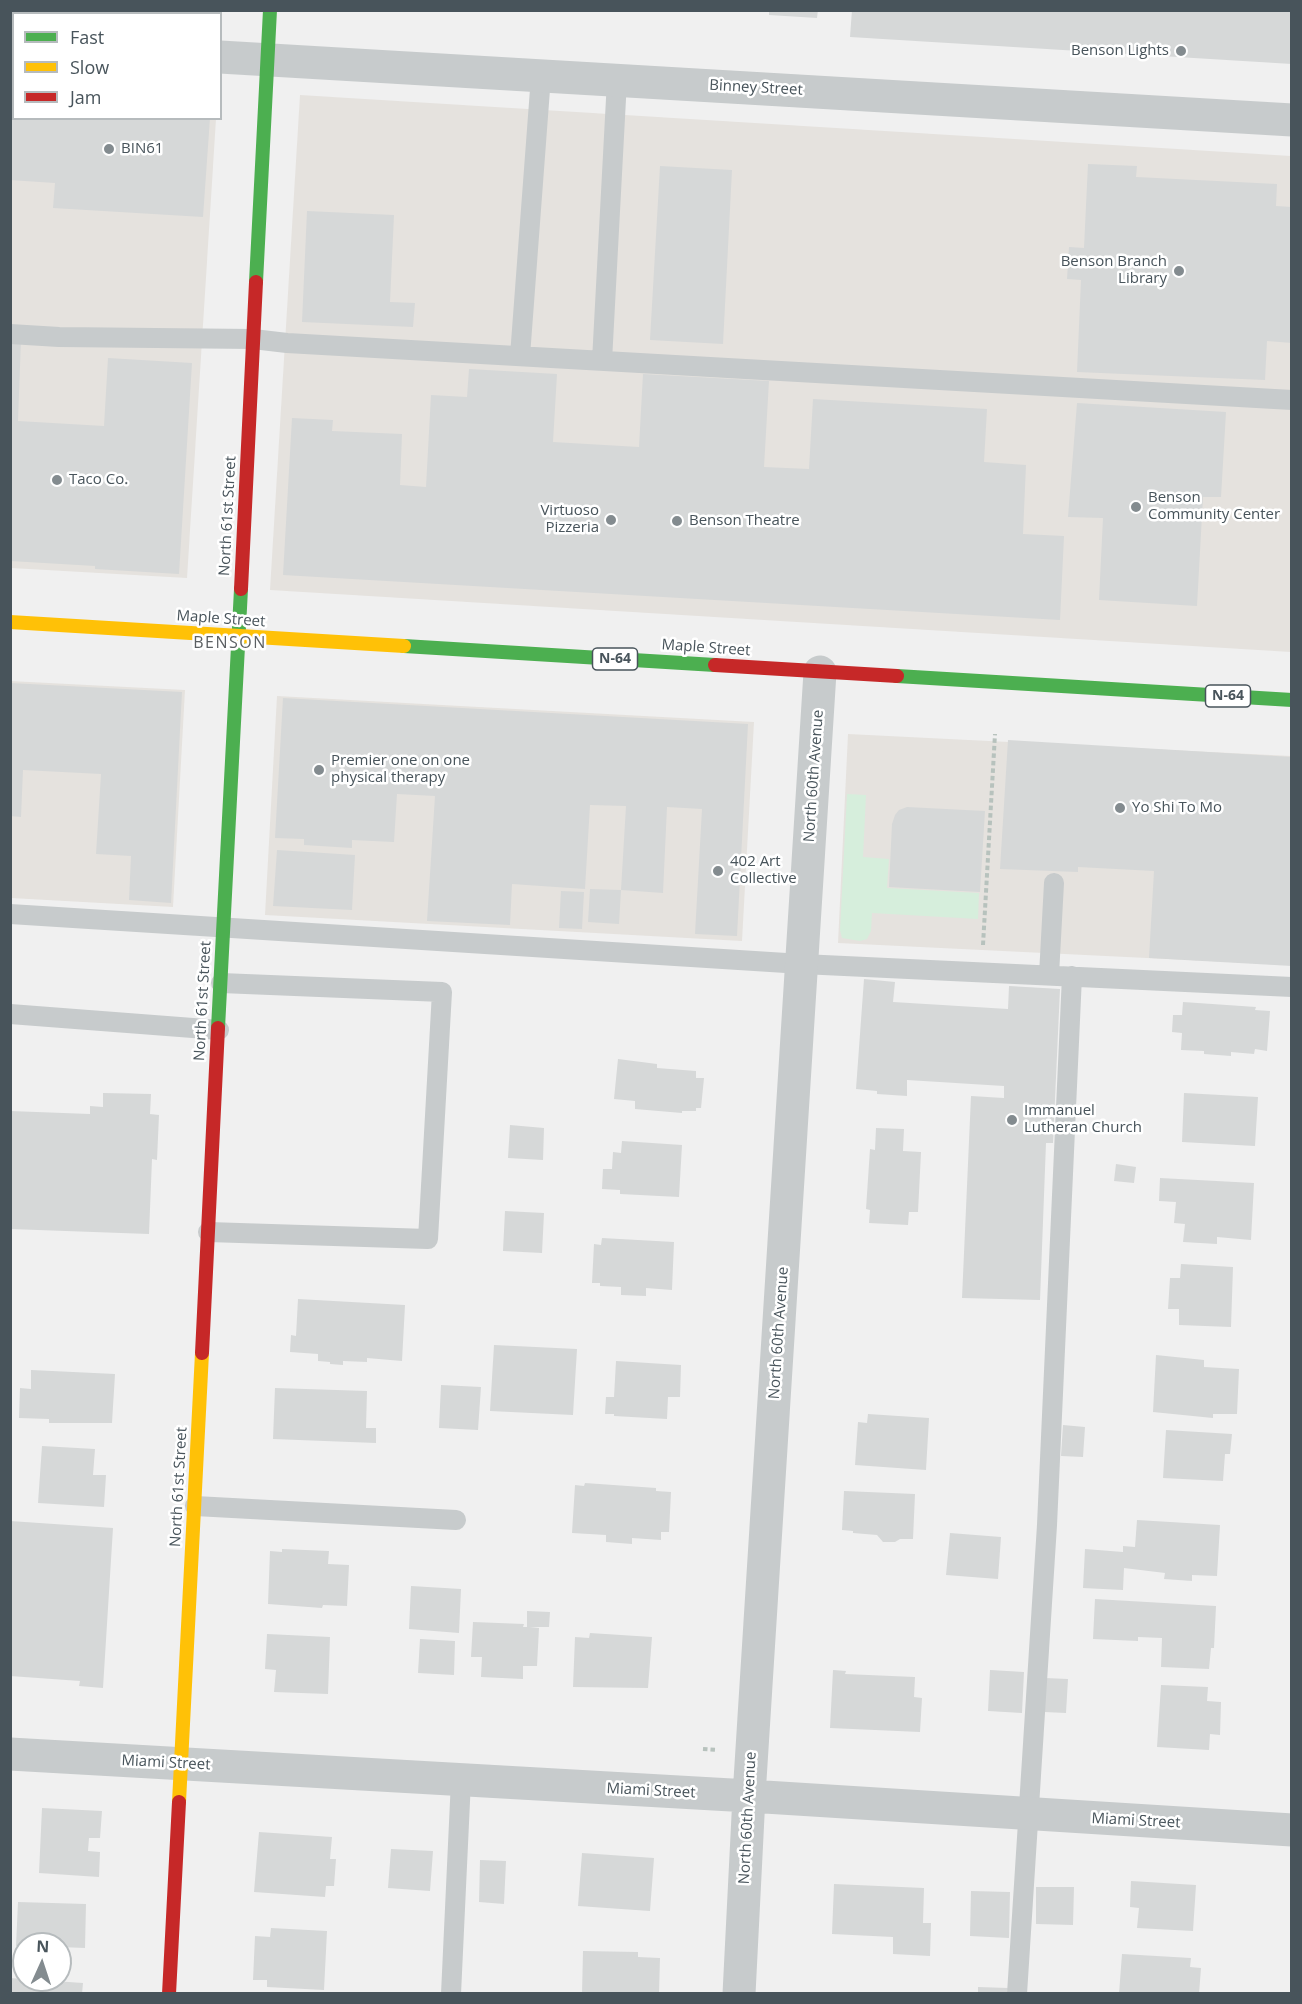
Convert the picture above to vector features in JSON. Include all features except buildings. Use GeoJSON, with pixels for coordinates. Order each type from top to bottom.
{"type":"FeatureCollection","features":[{"type":"Feature","properties":{"kind":"street","name":"North 61st Street"},"geometry":{"type":"LineString","coordinates":[[169,1994],[270,10]]}},
{"type":"Feature","properties":{"kind":"street","name":"Binney Street"},"geometry":{"type":"LineString","coordinates":[[222,57],[1292,120]]}},
{"type":"Feature","properties":{"kind":"street","name":"Maple Street"},"geometry":{"type":"LineString","coordinates":[[10,622],[1292,700]]}},
{"type":"Feature","properties":{"kind":"street","name":"North 60th Avenue"},"geometry":{"type":"LineString","coordinates":[[739,1994],[749,1796],[820,672]]}},
{"type":"Feature","properties":{"kind":"street","name":"Miami Street"},"geometry":{"type":"LineString","coordinates":[[10,1754],[749,1796],[1292,1830]]}},
{"type":"Feature","properties":{"kind":"lane"},"geometry":{"type":"LineString","coordinates":[[520,356],[541,76]]}},
{"type":"Feature","properties":{"kind":"lane"},"geometry":{"type":"LineString","coordinates":[[602,361],[617,80]]}},
{"type":"Feature","properties":{"kind":"lane"},"geometry":{"type":"LineString","coordinates":[[10,333],[58,337],[253,339],[1292,400]]}},
{"type":"Feature","properties":{"kind":"lane"},"geometry":{"type":"LineString","coordinates":[[1048,975],[1054,883]]}},
{"type":"Feature","properties":{"kind":"lane"},"geometry":{"type":"LineString","coordinates":[[10,914],[802,964],[1292,987]]}},
{"type":"Feature","properties":{"kind":"lane"},"geometry":{"type":"LineString","coordinates":[[1017,1994],[1047,1525],[1054,1329],[1072,976]]}},
{"type":"Feature","properties":{"kind":"lane"},"geometry":{"type":"LineString","coordinates":[[208,1232],[428,1239],[441,992],[221,983]]}},
{"type":"Feature","properties":{"kind":"lane"},"geometry":{"type":"LineString","coordinates":[[10,1014],[219,1030]]}},
{"type":"Feature","properties":{"kind":"lane"},"geometry":{"type":"LineString","coordinates":[[195,1506],[456,1520]]}},
{"type":"Feature","properties":{"kind":"lane"},"geometry":{"type":"LineString","coordinates":[[451,1994],[461,1780]]}},
{"type":"Feature","properties":{"kind":"path"},"geometry":{"type":"LineString","coordinates":[[984,920],[995,734]]}},
{"type":"Feature","properties":{"kind":"shaded area"},"geometry":{"type":"Polygon","coordinates":[[[10,73],[12,73],[12,120],[216,120],[187,578],[11,568],[10,73]]]}},
{"type":"Feature","properties":{"kind":"shaded area"},"geometry":{"type":"Polygon","coordinates":[[[300,95],[1291,156],[1291,652],[270,590],[300,95]]]}},
{"type":"Feature","properties":{"kind":"shaded area"},"geometry":{"type":"Polygon","coordinates":[[[10,681],[185,690],[173,907],[11,898],[10,681]]]}},
{"type":"Feature","properties":{"kind":"shaded area"},"geometry":{"type":"Polygon","coordinates":[[[277,696],[754,722],[742,941],[265,915],[277,696]]]}},
{"type":"Feature","properties":{"kind":"shaded area"},"geometry":{"type":"Polygon","coordinates":[[[848,734],[1291,756],[1291,965],[838,943],[848,734]]]}},
{"type":"Feature","properties":{"kind":"green space"},"geometry":{"type":"Polygon","coordinates":[[[847,794],[866,795],[863,857],[889,859],[887,888],[979,893],[978,919],[872,913],[871,931],[867,939],[860,941],[842,938],[840,930],[847,794]]]}},
{"type":"Feature","properties":{"kind":"traffic: fast"},"geometry":{"type":"LineString","coordinates":[[256,282],[270,10]]}},
{"type":"Feature","properties":{"kind":"traffic: fast"},"geometry":{"type":"LineString","coordinates":[[218,1028],[241,589]]}},
{"type":"Feature","properties":{"kind":"traffic: fast"},"geometry":{"type":"LineString","coordinates":[[404,646],[715,665]]}},
{"type":"Feature","properties":{"kind":"traffic: fast"},"geometry":{"type":"LineString","coordinates":[[897,676],[1292,700]]}},
{"type":"Feature","properties":{"kind":"traffic: slow"},"geometry":{"type":"LineString","coordinates":[[10,622],[404,646]]}},
{"type":"Feature","properties":{"kind":"traffic: slow"},"geometry":{"type":"LineString","coordinates":[[179,1802],[202,1353]]}},
{"type":"Feature","properties":{"kind":"traffic: jam"},"geometry":{"type":"LineString","coordinates":[[241,589],[256,282]]}},
{"type":"Feature","properties":{"kind":"traffic: jam"},"geometry":{"type":"LineString","coordinates":[[715,665],[897,676]]}},
{"type":"Feature","properties":{"kind":"traffic: jam"},"geometry":{"type":"LineString","coordinates":[[202,1353],[218,1028]]}},
{"type":"Feature","properties":{"kind":"traffic: jam"},"geometry":{"type":"LineString","coordinates":[[169,1994],[179,1802]]}},
{"type":"Feature","properties":{"kind":"place","name":"Benson Lights"},"geometry":{"type":"Point","coordinates":[1181,51]}},
{"type":"Feature","properties":{"kind":"place","name":"BIN61"},"geometry":{"type":"Point","coordinates":[109,149]}},
{"type":"Feature","properties":{"kind":"place","name":"Benson Branch Library"},"geometry":{"type":"Point","coordinates":[1179,271]}},
{"type":"Feature","properties":{"kind":"place","name":"Taco Co."},"geometry":{"type":"Point","coordinates":[57,480]}},
{"type":"Feature","properties":{"kind":"place","name":"Benson Community Center"},"geometry":{"type":"Point","coordinates":[1136,507]}},
{"type":"Feature","properties":{"kind":"place","name":"Virtuoso Pizzeria"},"geometry":{"type":"Point","coordinates":[611,520]}},
{"type":"Feature","properties":{"kind":"place","name":"Benson Theatre"},"geometry":{"type":"Point","coordinates":[677,521]}},
{"type":"Feature","properties":{"kind":"place","name":"Premier one on one physical therapy"},"geometry":{"type":"Point","coordinates":[319,770]}},
{"type":"Feature","properties":{"kind":"place","name":"Yo Shi To Mo"},"geometry":{"type":"Point","coordinates":[1120,808]}},
{"type":"Feature","properties":{"kind":"place","name":"402 Art Collective"},"geometry":{"type":"Point","coordinates":[718,871]}},
{"type":"Feature","properties":{"kind":"place","name":"Immanuel Lutheran Church"},"geometry":{"type":"Point","coordinates":[1012,1120]}},
{"type":"Feature","properties":{"kind":"district","name":"BENSON"},"geometry":{"type":"Point","coordinates":[230,643]}}]}
